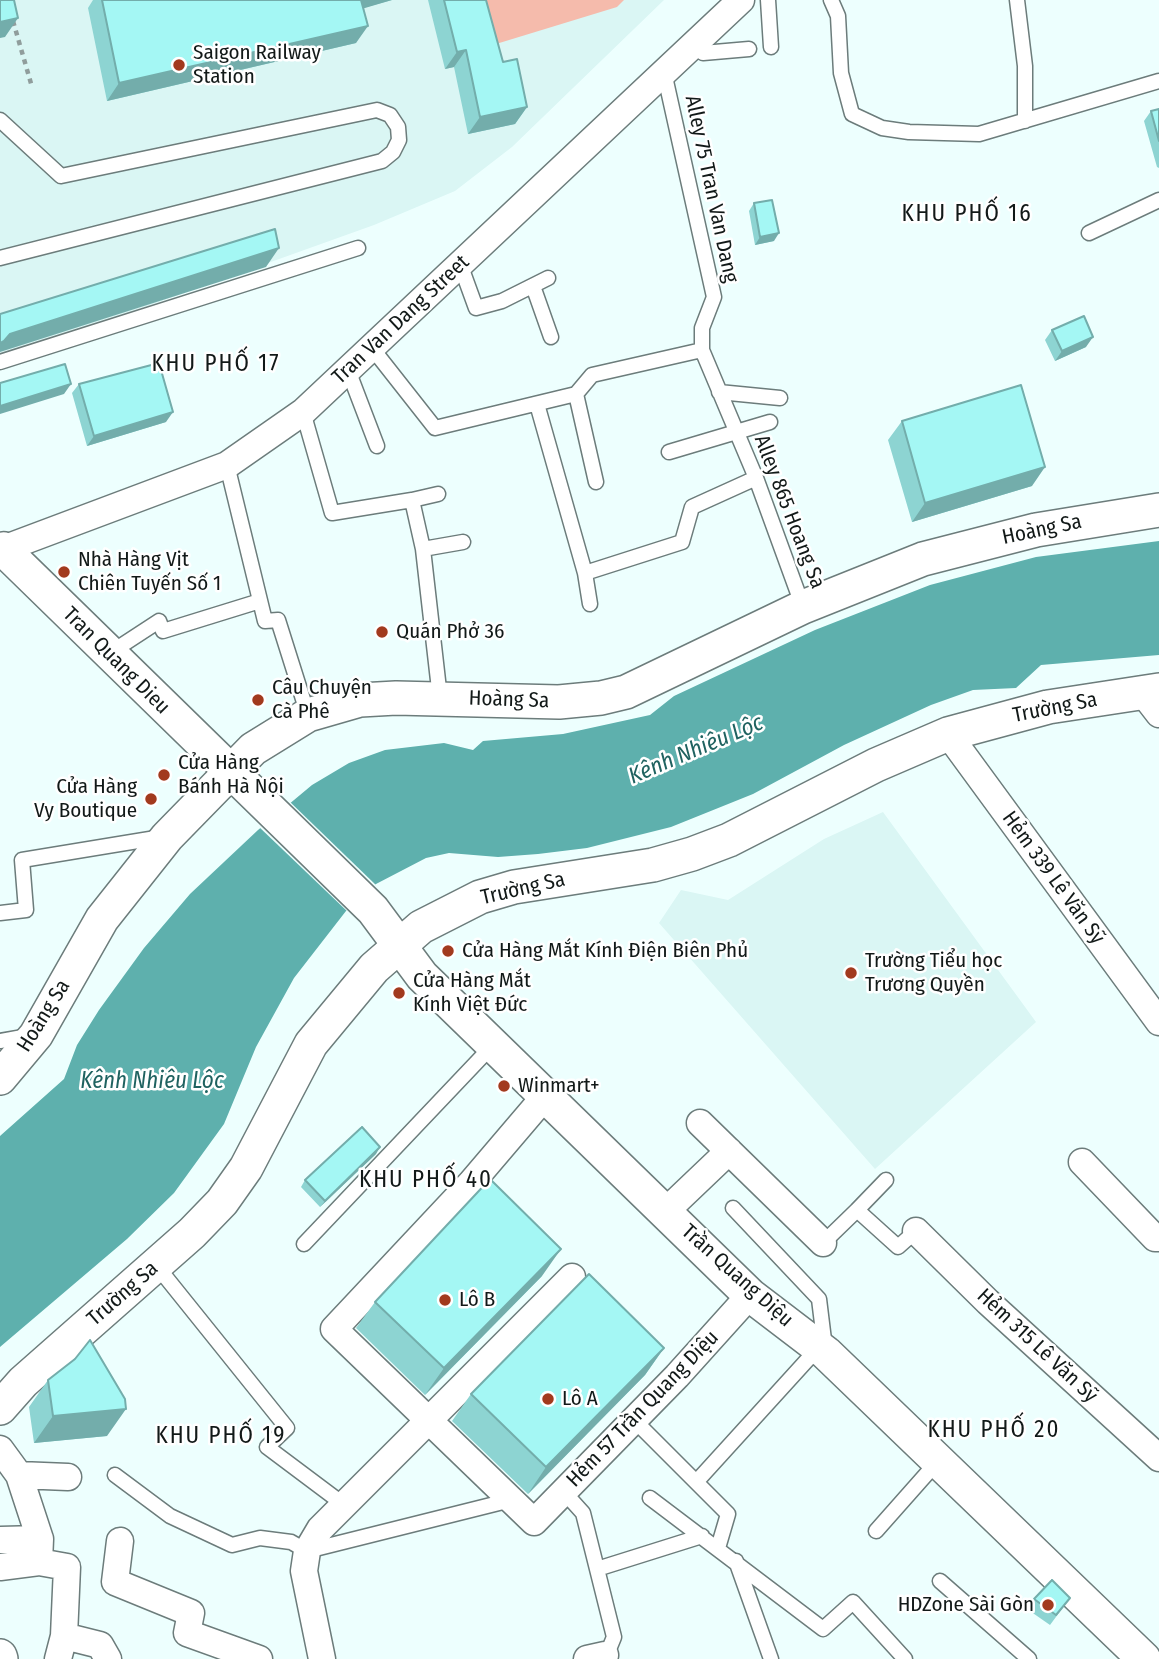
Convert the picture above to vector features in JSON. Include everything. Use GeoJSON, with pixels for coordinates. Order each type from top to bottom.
{"type":"FeatureCollection","features":[{"type":"Feature","properties":{"kind":"street","name":"Tran Van Dang Street"},"geometry":{"type":"LineString","coordinates":[[1,550],[227,465],[303,412],[741,0]]}},
{"type":"Feature","properties":{"kind":"street","name":"Hoàng Sa"},"geometry":{"type":"LineString","coordinates":[[0,1078],[36,1035],[102,919],[167,837],[253,749],[308,715],[360,700],[440,698],[559,702],[614,695],[661,677],[803,607],[865,580],[979,544],[1097,518],[1159,510]]}},
{"type":"Feature","properties":{"kind":"street","name":"Tran Quang Dieu"},"geometry":{"type":"LineString","coordinates":[[1,550],[229,772]]}},
{"type":"Feature","properties":{"kind":"street","name":"Trường Sa"},"geometry":{"type":"LineString","coordinates":[[0,1408],[50,1356],[156,1265],[222,1202],[246,1168],[311,1044],[353,991],[399,944],[430,921],[480,897],[514,887],[653,865],[704,849],[765,823],[899,754],[948,734],[1048,707],[1153,699]]}},
{"type":"Feature","properties":{"kind":"street","name":"Hẻm 339 Lê Văn Sỹ"},"geometry":{"type":"LineString","coordinates":[[948,734],[1157,1014]]}},
{"type":"Feature","properties":{"kind":"street","name":"Trần Quang Diệu"},"geometry":{"type":"LineString","coordinates":[[229,772],[373,910],[422,976],[750,1295],[822,1350],[1144,1659]]}},
{"type":"Feature","properties":{"kind":"street"},"geometry":{"type":"LineString","coordinates":[[511,1500],[334,1329],[471,1183],[546,1095]]}},
{"type":"Feature","properties":{"kind":"street"},"geometry":{"type":"LineString","coordinates":[[700,1123],[823,1243]]}},
{"type":"Feature","properties":{"kind":"street"},"geometry":{"type":"LineString","coordinates":[[666,1211],[729,1151]]}},
{"type":"Feature","properties":{"kind":"street"},"geometry":{"type":"LineString","coordinates":[[1083,1163],[1155,1238],[1159,1238]]}},
{"type":"Feature","properties":{"kind":"street"},"geometry":{"type":"LineString","coordinates":[[471,1183],[491,1202]]}},
{"type":"Feature","properties":{"kind":"street","name":"Hẻm 315 Lê Văn Sỹ"},"geometry":{"type":"LineString","coordinates":[[916,1231],[988,1302],[1159,1458]]}},
{"type":"Feature","properties":{"kind":"street"},"geometry":{"type":"LineString","coordinates":[[551,1258],[591,1295]]}},
{"type":"Feature","properties":{"kind":"street"},"geometry":{"type":"LineString","coordinates":[[323,1659],[304,1571],[307,1551],[320,1529],[572,1277]]}},
{"type":"Feature","properties":{"kind":"street","name":"Hẻm 57 Trần Quang Diệu"},"geometry":{"type":"LineString","coordinates":[[511,1500],[534,1522],[677,1376],[750,1295]]}},
{"type":"Feature","properties":{"kind":"street"},"geometry":{"type":"LineString","coordinates":[[658,1358],[677,1376]]}},
{"type":"Feature","properties":{"kind":"street"},"geometry":{"type":"LineString","coordinates":[[0,1449],[19,1475],[39,1550]]}},
{"type":"Feature","properties":{"kind":"street"},"geometry":{"type":"LineString","coordinates":[[19,1475],[68,1476]]}},
{"type":"Feature","properties":{"kind":"street"},"geometry":{"type":"LineString","coordinates":[[0,1540],[39,1550],[67,1567],[61,1648],[100,1645],[108,1659]]}},
{"type":"Feature","properties":{"kind":"street"},"geometry":{"type":"LineString","coordinates":[[120,1541],[115,1582],[191,1613],[187,1633],[259,1659]]}},
{"type":"Feature","properties":{"kind":"street"},"geometry":{"type":"LineString","coordinates":[[0,1567],[39,1550]]}},
{"type":"Feature","properties":{"kind":"lane"},"geometry":{"type":"LineString","coordinates":[[768,0],[771,47]]}},
{"type":"Feature","properties":{"kind":"lane"},"geometry":{"type":"LineString","coordinates":[[831,0],[838,16],[841,74],[852,114],[882,128],[909,132],[979,134],[1159,81]]}},
{"type":"Feature","properties":{"kind":"lane"},"geometry":{"type":"LineString","coordinates":[[1017,0],[1025,66],[1025,121]]}},
{"type":"Feature","properties":{"kind":"lane"},"geometry":{"type":"LineString","coordinates":[[692,45],[703,53],[749,49]]}},
{"type":"Feature","properties":{"kind":"lane","name":"Alley 75 Tran Van Dang"},"geometry":{"type":"LineString","coordinates":[[664,72],[714,297],[702,328],[702,350],[737,432]]}},
{"type":"Feature","properties":{"kind":"lane"},"geometry":{"type":"LineString","coordinates":[[0,120],[61,176],[377,110],[390,115],[398,127],[400,140],[393,152],[382,161],[0,258]]}},
{"type":"Feature","properties":{"kind":"lane"},"geometry":{"type":"LineString","coordinates":[[1089,233],[1159,200]]}},
{"type":"Feature","properties":{"kind":"lane"},"geometry":{"type":"LineString","coordinates":[[0,362],[358,248]]}},
{"type":"Feature","properties":{"kind":"lane"},"geometry":{"type":"LineString","coordinates":[[460,264],[476,308],[502,302],[548,278]]}},
{"type":"Feature","properties":{"kind":"lane"},"geometry":{"type":"LineString","coordinates":[[533,286],[551,337]]}},
{"type":"Feature","properties":{"kind":"lane"},"geometry":{"type":"LineString","coordinates":[[372,348],[436,428],[576,394],[592,375],[702,350]]}},
{"type":"Feature","properties":{"kind":"lane"},"geometry":{"type":"LineString","coordinates":[[348,370],[376,446]]}},
{"type":"Feature","properties":{"kind":"lane"},"geometry":{"type":"LineString","coordinates":[[719,392],[780,398]]}},
{"type":"Feature","properties":{"kind":"lane"},"geometry":{"type":"LineString","coordinates":[[576,394],[596,482]]}},
{"type":"Feature","properties":{"kind":"lane"},"geometry":{"type":"LineString","coordinates":[[537,404],[585,573],[590,604]]}},
{"type":"Feature","properties":{"kind":"lane"},"geometry":{"type":"LineString","coordinates":[[303,412],[332,513],[438,494]]}},
{"type":"Feature","properties":{"kind":"lane"},"geometry":{"type":"LineString","coordinates":[[670,452],[770,422]]}},
{"type":"Feature","properties":{"kind":"lane","name":"Alley 865 Hoang Sa"},"geometry":{"type":"LineString","coordinates":[[737,432],[803,607]]}},
{"type":"Feature","properties":{"kind":"lane"},"geometry":{"type":"LineString","coordinates":[[227,465],[265,621],[278,620],[308,715]]}},
{"type":"Feature","properties":{"kind":"lane"},"geometry":{"type":"LineString","coordinates":[[585,573],[682,542],[692,507],[756,478]]}},
{"type":"Feature","properties":{"kind":"lane"},"geometry":{"type":"LineString","coordinates":[[412,500],[423,549],[440,698]]}},
{"type":"Feature","properties":{"kind":"lane"},"geometry":{"type":"LineString","coordinates":[[423,549],[463,542]]}},
{"type":"Feature","properties":{"kind":"lane"},"geometry":{"type":"LineString","coordinates":[[109,654],[159,621],[163,631],[260,601]]}},
{"type":"Feature","properties":{"kind":"lane"},"geometry":{"type":"LineString","coordinates":[[0,914],[26,910],[22,860],[167,837]]}},
{"type":"Feature","properties":{"kind":"lane"},"geometry":{"type":"LineString","coordinates":[[0,1041],[36,1035]]}},
{"type":"Feature","properties":{"kind":"lane"},"geometry":{"type":"LineString","coordinates":[[304,1244],[493,1045]]}},
{"type":"Feature","properties":{"kind":"lane"},"geometry":{"type":"LineString","coordinates":[[823,1243],[886,1180]]}},
{"type":"Feature","properties":{"kind":"lane"},"geometry":{"type":"LineString","coordinates":[[698,1480],[822,1350],[819,1299],[733,1208]]}},
{"type":"Feature","properties":{"kind":"lane"},"geometry":{"type":"LineString","coordinates":[[857,1210],[898,1247],[916,1231]]}},
{"type":"Feature","properties":{"kind":"lane"},"geometry":{"type":"LineString","coordinates":[[156,1265],[287,1428],[267,1447],[343,1504]]}},
{"type":"Feature","properties":{"kind":"lane"},"geometry":{"type":"LineString","coordinates":[[634,1419],[698,1480],[728,1514],[718,1548]]}},
{"type":"Feature","properties":{"kind":"lane"},"geometry":{"type":"LineString","coordinates":[[876,1531],[939,1461]]}},
{"type":"Feature","properties":{"kind":"lane"},"geometry":{"type":"LineString","coordinates":[[115,1475],[170,1516],[232,1545],[260,1538],[291,1542],[307,1551],[511,1500]]}},
{"type":"Feature","properties":{"kind":"lane"},"geometry":{"type":"LineString","coordinates":[[564,1492],[583,1513],[614,1637],[599,1658]]}},
{"type":"Feature","properties":{"kind":"lane"},"geometry":{"type":"LineString","coordinates":[[650,1498],[736,1560],[823,1629],[853,1602],[905,1659]]}},
{"type":"Feature","properties":{"kind":"lane"},"geometry":{"type":"LineString","coordinates":[[597,1569],[702,1536]]}},
{"type":"Feature","properties":{"kind":"lane"},"geometry":{"type":"LineString","coordinates":[[736,1560],[771,1659]]}},
{"type":"Feature","properties":{"kind":"lane"},"geometry":{"type":"LineString","coordinates":[[940,1581],[1029,1659]]}},
{"type":"Feature","properties":{"kind":"path"},"geometry":{"type":"LineString","coordinates":[[10,9],[32,87]]}},
{"type":"Feature","properties":{"kind":"shaded area"},"geometry":{"type":"Polygon","coordinates":[[[0,0],[664,0],[512,147],[455,191],[374,225],[0,359],[0,0]]]}},
{"type":"Feature","properties":{"kind":"shaded area"},"geometry":{"type":"Polygon","coordinates":[[[486,0],[624,0],[617,7],[496,44],[486,0]]]}},
{"type":"Feature","properties":{"kind":"shaded area","name":"Trường Tiểu học Trương Quyền"},"geometry":{"type":"Polygon","coordinates":[[[883,812],[1036,1022],[875,1169],[659,923],[681,890],[728,900],[824,839],[883,812]]]}},
{"type":"Feature","properties":{"kind":"water","name":"Kênh Nhiêu Lộc"},"geometry":{"type":"Polygon","coordinates":[[[1159,541],[1159,655],[1041,665],[1016,688],[973,690],[931,705],[844,745],[753,794],[671,827],[587,848],[538,854],[498,857],[449,853],[426,858],[376,884],[346,911],[294,978],[256,1047],[224,1124],[174,1193],[127,1239],[0,1347],[0,1136],[64,1079],[77,1045],[99,1010],[144,948],[190,894],[258,830],[312,785],[349,763],[385,750],[444,743],[473,750],[483,741],[563,734],[650,715],[674,696],[815,630],[930,585],[1036,557],[1159,541]]]}},
{"type":"Feature","properties":{"kind":"pier"},"geometry":{"type":"Polygon","coordinates":[[[288,800],[378,887],[349,913],[257,825],[288,800]]]}},
{"type":"Feature","properties":{"kind":"building"},"geometry":{"type":"Polygon","coordinates":[[[0,0],[14,0],[18,18],[0,22],[0,0]]]}},
{"type":"Feature","properties":{"kind":"building","name":"Saigon Railway Station"},"geometry":{"type":"Polygon","coordinates":[[[102,0],[361,0],[368,26],[119,83],[102,0]]]}},
{"type":"Feature","properties":{"kind":"building"},"geometry":{"type":"Polygon","coordinates":[[[444,0],[486,0],[503,62],[517,59],[527,107],[480,117],[466,50],[457,52],[444,0]]]}},
{"type":"Feature","properties":{"kind":"building"},"geometry":{"type":"Polygon","coordinates":[[[1159,109],[1159,141],[1151,111],[1159,109]]]}},
{"type":"Feature","properties":{"kind":"building"},"geometry":{"type":"Polygon","coordinates":[[[772,200],[779,233],[760,237],[754,203],[772,200]]]}},
{"type":"Feature","properties":{"kind":"building"},"geometry":{"type":"Polygon","coordinates":[[[275,229],[279,248],[10,334],[0,343],[0,314],[275,229]]]}},
{"type":"Feature","properties":{"kind":"building"},"geometry":{"type":"Polygon","coordinates":[[[1084,316],[1093,337],[1062,351],[1052,330],[1084,316]]]}},
{"type":"Feature","properties":{"kind":"building"},"geometry":{"type":"Polygon","coordinates":[[[159,363],[173,412],[94,436],[79,384],[159,363]]]}},
{"type":"Feature","properties":{"kind":"building"},"geometry":{"type":"Polygon","coordinates":[[[65,364],[71,384],[0,406],[0,383],[65,364]]]}},
{"type":"Feature","properties":{"kind":"building"},"geometry":{"type":"Polygon","coordinates":[[[1021,385],[1045,467],[925,503],[902,421],[1021,385]]]}},
{"type":"Feature","properties":{"kind":"building"},"geometry":{"type":"Polygon","coordinates":[[[362,1127],[380,1147],[325,1201],[305,1180],[362,1127]]]}},
{"type":"Feature","properties":{"kind":"building","name":"Lô B"},"geometry":{"type":"Polygon","coordinates":[[[490,1179],[561,1249],[444,1368],[375,1302],[490,1179]]]}},
{"type":"Feature","properties":{"kind":"building","name":"Lô A"},"geometry":{"type":"Polygon","coordinates":[[[589,1274],[664,1348],[546,1467],[471,1394],[589,1274]]]}},
{"type":"Feature","properties":{"kind":"building"},"geometry":{"type":"Polygon","coordinates":[[[90,1340],[125,1399],[126,1409],[53,1416],[48,1380],[75,1359],[90,1340]]]}},
{"type":"Feature","properties":{"kind":"building"},"geometry":{"type":"Polygon","coordinates":[[[1052,1580],[1070,1598],[1056,1615],[1034,1599],[1052,1580]]]}},
{"type":"Feature","properties":{"kind":"place","name":"Saigon Railway Station"},"geometry":{"type":"Point","coordinates":[179,65]}},
{"type":"Feature","properties":{"kind":"place","name":"Nhà Hàng Vịt Chiên Tuyến Số 1"},"geometry":{"type":"Point","coordinates":[64,572]}},
{"type":"Feature","properties":{"kind":"place","name":"Quán Phở 36"},"geometry":{"type":"Point","coordinates":[382,632]}},
{"type":"Feature","properties":{"kind":"place","name":"Câu Chuyện Cà Phê"},"geometry":{"type":"Point","coordinates":[258,700]}},
{"type":"Feature","properties":{"kind":"place","name":"Cửa Hàng Bánh Hà Nội"},"geometry":{"type":"Point","coordinates":[164,775]}},
{"type":"Feature","properties":{"kind":"place","name":"Cửa Hàng Vy Boutique"},"geometry":{"type":"Point","coordinates":[151,799]}},
{"type":"Feature","properties":{"kind":"place","name":"Cửa Hàng Mắt Kính Điện Biên Phủ"},"geometry":{"type":"Point","coordinates":[448,951]}},
{"type":"Feature","properties":{"kind":"place","name":"Trường Tiểu học Trương Quyền"},"geometry":{"type":"Point","coordinates":[851,973]}},
{"type":"Feature","properties":{"kind":"place","name":"Cửa Hàng Mắt Kính Việt Đức"},"geometry":{"type":"Point","coordinates":[399,993]}},
{"type":"Feature","properties":{"kind":"place","name":"Winmart+"},"geometry":{"type":"Point","coordinates":[504,1086]}},
{"type":"Feature","properties":{"kind":"place","name":"Lô B"},"geometry":{"type":"Point","coordinates":[445,1300]}},
{"type":"Feature","properties":{"kind":"place","name":"Lô A"},"geometry":{"type":"Point","coordinates":[548,1399]}},
{"type":"Feature","properties":{"kind":"place","name":"HDZone Sài Gòn"},"geometry":{"type":"Point","coordinates":[1048,1605]}},
{"type":"Feature","properties":{"kind":"district","name":"KHU PHỐ 16"},"geometry":{"type":"Point","coordinates":[967,215]}},
{"type":"Feature","properties":{"kind":"district","name":"KHU PHỐ 17"},"geometry":{"type":"Point","coordinates":[216,365]}},
{"type":"Feature","properties":{"kind":"district","name":"KHU PHỐ 40"},"geometry":{"type":"Point","coordinates":[426,1181]}},
{"type":"Feature","properties":{"kind":"district","name":"KHU PHỐ 20"},"geometry":{"type":"Point","coordinates":[994,1431]}},
{"type":"Feature","properties":{"kind":"district","name":"KHU PHỐ 19"},"geometry":{"type":"Point","coordinates":[221,1437]}}]}
